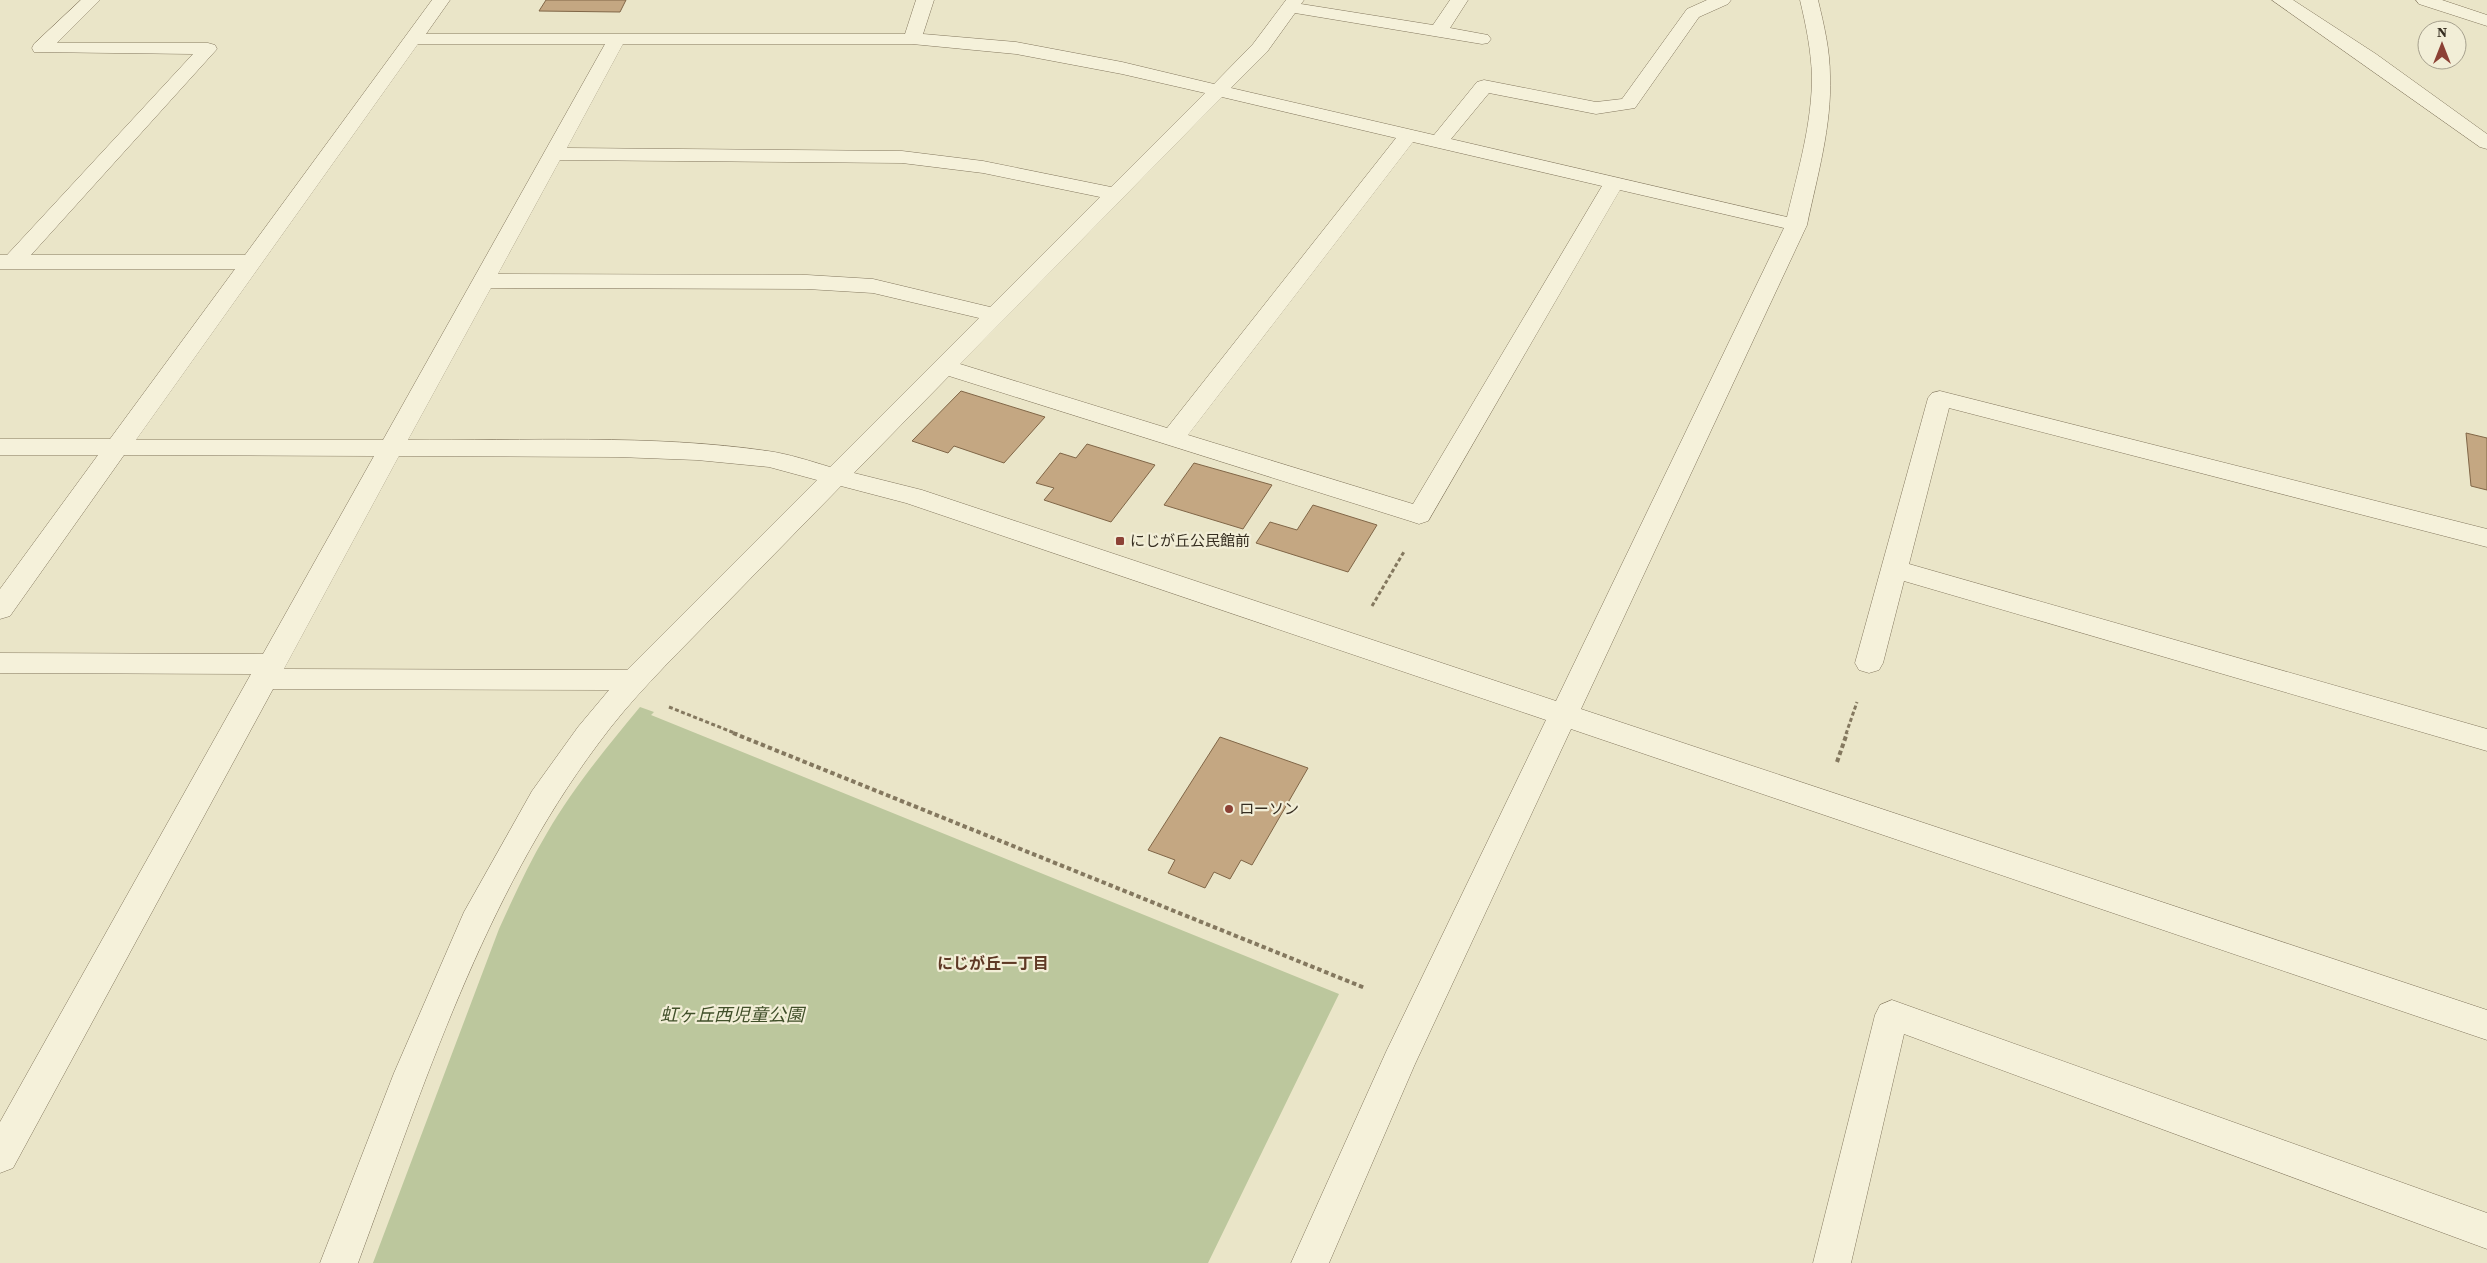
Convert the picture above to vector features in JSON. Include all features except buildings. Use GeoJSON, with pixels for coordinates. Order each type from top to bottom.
{"type":"FeatureCollection","features":[{"type":"Feature","properties":{"kind":"street"},"geometry":{"type":"LineString","coordinates":[[6,262],[208,49],[41,48],[90,0]]}},
{"type":"Feature","properties":{"kind":"street"},"geometry":{"type":"LineString","coordinates":[[0,610],[441,0]]}},
{"type":"Feature","properties":{"kind":"street"},"geometry":{"type":"LineString","coordinates":[[912,39],[925,0]]}},
{"type":"Feature","properties":{"kind":"street"},"geometry":{"type":"LineString","coordinates":[[1438,32],[1459,0]]}},
{"type":"Feature","properties":{"kind":"street"},"geometry":{"type":"LineString","coordinates":[[1438,142],[1484,86],[1596,108],[1628,104],[1693,13],[1722,0]]}},
{"type":"Feature","properties":{"kind":"street"},"geometry":{"type":"LineString","coordinates":[[1310,1263],[1398,1063],[1796,226],[1813,146],[1821,86],[1817,31],[1809,0]]}},
{"type":"Feature","properties":{"kind":"street"},"geometry":{"type":"LineString","coordinates":[[2281,0],[2369,58],[2487,143]]}},
{"type":"Feature","properties":{"kind":"street"},"geometry":{"type":"LineString","coordinates":[[2425,0],[2487,21]]}},
{"type":"Feature","properties":{"kind":"street"},"geometry":{"type":"LineString","coordinates":[[339,1263],[411,1073],[475,920],[543,799],[588,735],[631,685],[1260,48],[1293,3],[1482,39]]}},
{"type":"Feature","properties":{"kind":"street"},"geometry":{"type":"LineString","coordinates":[[413,39],[912,39],[1016,48],[1122,68],[1796,226]]}},
{"type":"Feature","properties":{"kind":"street"},"geometry":{"type":"LineString","coordinates":[[0,1156],[616,39]]}},
{"type":"Feature","properties":{"kind":"street"},"geometry":{"type":"LineString","coordinates":[[1172,438],[1408,135]]}},
{"type":"Feature","properties":{"kind":"street"},"geometry":{"type":"LineString","coordinates":[[553,154],[902,157],[948,161],[1003,170],[1116,194]]}},
{"type":"Feature","properties":{"kind":"street"},"geometry":{"type":"LineString","coordinates":[[944,367],[1419,515],[1614,183]]}},
{"type":"Feature","properties":{"kind":"street"},"geometry":{"type":"LineString","coordinates":[[6,262],[251,262]]}},
{"type":"Feature","properties":{"kind":"street"},"geometry":{"type":"LineString","coordinates":[[483,281],[807,282],[873,286],[996,315]]}},
{"type":"Feature","properties":{"kind":"street"},"geometry":{"type":"LineString","coordinates":[[1869,663],[1940,398],[2487,538]]}},
{"type":"Feature","properties":{"kind":"street"},"geometry":{"type":"LineString","coordinates":[[0,447],[618,449],[697,452],[769,460],[837,475],[913,496],[2487,1025]]}},
{"type":"Feature","properties":{"kind":"street"},"geometry":{"type":"LineString","coordinates":[[1894,569],[2487,740]]}},
{"type":"Feature","properties":{"kind":"street"},"geometry":{"type":"LineString","coordinates":[[0,663],[631,685]]}},
{"type":"Feature","properties":{"kind":"street"},"geometry":{"type":"LineString","coordinates":[[1832,1263],[1892,1016],[2487,1231]]}},
{"type":"Feature","properties":{"kind":"path"},"geometry":{"type":"LineString","coordinates":[[1372,606],[1410,543]]}},
{"type":"Feature","properties":{"kind":"path"},"geometry":{"type":"LineString","coordinates":[[1836,768],[1869,663]]}},
{"type":"Feature","properties":{"kind":"path"},"geometry":{"type":"LineString","coordinates":[[631,685],[1365,988]]}},
{"type":"Feature","properties":{"kind":"green space","name":"虹ヶ丘西児童公園"},"geometry":{"type":"Polygon","coordinates":[[[640,707],[654,712],[651,715],[1339,994],[1208,1263],[373,1263],[499,929],[516,892],[540,844],[557,816],[579,784],[640,707]]]}},
{"type":"Feature","properties":{"kind":"place","name":"にじが丘公民館前"},"geometry":{"type":"Point","coordinates":[1120,541]}},
{"type":"Feature","properties":{"kind":"place","name":"ローソン"},"geometry":{"type":"Point","coordinates":[1229,809]}},
{"type":"Feature","properties":{"kind":"district","name":"にじが丘一丁目"},"geometry":{"type":"Point","coordinates":[993,963]}}]}
